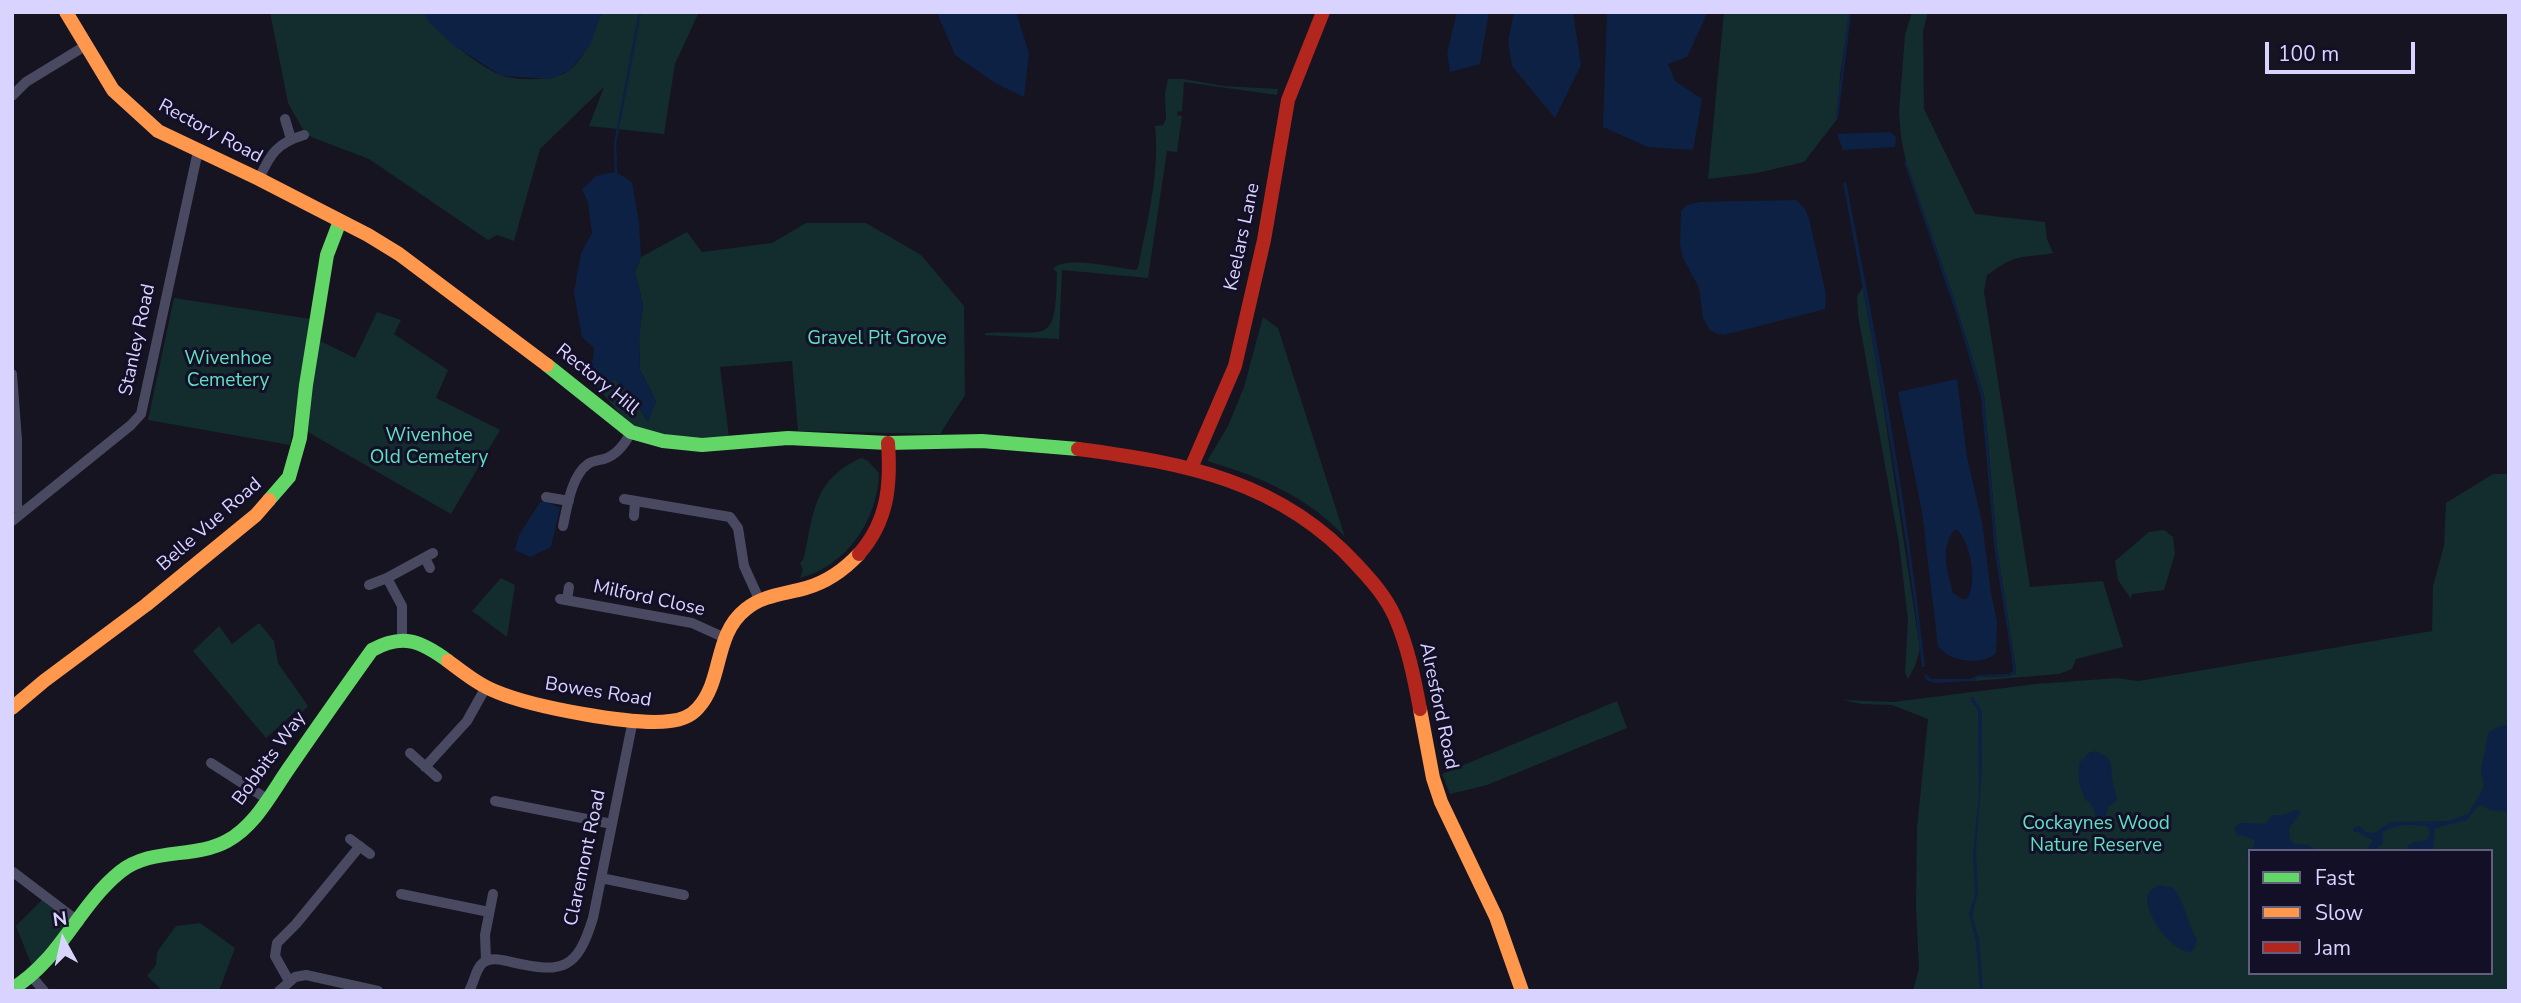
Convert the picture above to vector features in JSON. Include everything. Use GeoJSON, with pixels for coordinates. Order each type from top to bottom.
{"type":"FeatureCollection","features":[{"type":"Feature","properties":{"kind":"street","name":"Rectory Road"},"geometry":{"type":"LineString","coordinates":[[66,12],[107,81],[127,105],[158,131],[340,220]]}},
{"type":"Feature","properties":{"kind":"street","name":"Keelars Lane"},"geometry":{"type":"LineString","coordinates":[[1191,468],[1235,366],[1264,240],[1288,100],[1323,12]]}},
{"type":"Feature","properties":{"kind":"street"},"geometry":{"type":"LineString","coordinates":[[12,96],[26,82],[85,46]]}},
{"type":"Feature","properties":{"kind":"street"},"geometry":{"type":"LineString","coordinates":[[285,119],[291,139]]}},
{"type":"Feature","properties":{"kind":"street"},"geometry":{"type":"LineString","coordinates":[[259,179],[273,151],[291,139],[304,135]]}},
{"type":"Feature","properties":{"kind":"street","name":"Stanley Road"},"geometry":{"type":"LineString","coordinates":[[17,518],[141,414],[198,150]]}},
{"type":"Feature","properties":{"kind":"street","name":"Rectory Hill"},"geometry":{"type":"LineString","coordinates":[[340,220],[426,274],[566,379],[631,432],[663,441],[702,445],[788,438],[888,443],[955,441]]}},
{"type":"Feature","properties":{"kind":"street","name":"Belle Vue Road"},"geometry":{"type":"LineString","coordinates":[[12,708],[146,605],[246,523],[289,477],[300,438],[307,373],[327,255],[340,220]]}},
{"type":"Feature","properties":{"kind":"street"},"geometry":{"type":"LineString","coordinates":[[12,374],[17,440],[17,518]]}},
{"type":"Feature","properties":{"kind":"street"},"geometry":{"type":"LineString","coordinates":[[563,526],[569,501],[583,469],[588,464],[611,457],[631,432]]}},
{"type":"Feature","properties":{"kind":"street","name":"Alresford Road"},"geometry":{"type":"LineString","coordinates":[[955,441],[1043,444],[1154,459],[1191,468],[1254,490],[1304,518],[1349,556],[1389,604],[1410,657],[1433,778],[1441,802],[1496,917],[1522,991]]}},
{"type":"Feature","properties":{"kind":"street","name":"Bowes Road"},"geometry":{"type":"LineString","coordinates":[[402,639],[435,650],[486,687],[500,695],[519,700],[633,720],[671,722],[691,715],[700,708],[709,693],[723,637],[736,618],[759,599],[823,582],[848,565],[869,543],[884,513],[888,491],[888,443]]}},
{"type":"Feature","properties":{"kind":"street"},"geometry":{"type":"LineString","coordinates":[[546,497],[569,501]]}},
{"type":"Feature","properties":{"kind":"street"},"geometry":{"type":"LineString","coordinates":[[624,499],[730,517],[738,528],[744,566],[759,599]]}},
{"type":"Feature","properties":{"kind":"street"},"geometry":{"type":"LineString","coordinates":[[634,516],[635,501]]}},
{"type":"Feature","properties":{"kind":"street"},"geometry":{"type":"LineString","coordinates":[[369,585],[429,560]]}},
{"type":"Feature","properties":{"kind":"street"},"geometry":{"type":"LineString","coordinates":[[387,578],[402,606],[402,639]]}},
{"type":"Feature","properties":{"kind":"street","name":"Milford Close"},"geometry":{"type":"LineString","coordinates":[[569,587],[563,599],[692,623],[723,637]]}},
{"type":"Feature","properties":{"kind":"street","name":"Bobbits Way"},"geometry":{"type":"LineString","coordinates":[[12,989],[32,977],[113,880],[131,865],[142,859],[191,851],[225,841],[252,819],[372,650],[380,644],[402,639]]}},
{"type":"Feature","properties":{"kind":"street"},"geometry":{"type":"LineString","coordinates":[[425,767],[467,721],[486,687]]}},
{"type":"Feature","properties":{"kind":"street","name":"Claremont Road"},"geometry":{"type":"LineString","coordinates":[[486,960],[504,960],[550,969],[576,957],[585,945],[593,918],[633,720]]}},
{"type":"Feature","properties":{"kind":"street"},"geometry":{"type":"LineString","coordinates":[[410,753],[437,777]]}},
{"type":"Feature","properties":{"kind":"street"},"geometry":{"type":"LineString","coordinates":[[211,767],[267,799]]}},
{"type":"Feature","properties":{"kind":"street"},"geometry":{"type":"LineString","coordinates":[[499,805],[612,824]]}},
{"type":"Feature","properties":{"kind":"street"},"geometry":{"type":"LineString","coordinates":[[350,839],[370,854]]}},
{"type":"Feature","properties":{"kind":"street"},"geometry":{"type":"LineString","coordinates":[[289,981],[275,956],[277,943],[360,846]]}},
{"type":"Feature","properties":{"kind":"street"},"geometry":{"type":"LineString","coordinates":[[13,872],[79,922]]}},
{"type":"Feature","properties":{"kind":"street"},"geometry":{"type":"LineString","coordinates":[[601,878],[678,890]]}},
{"type":"Feature","properties":{"kind":"street"},"geometry":{"type":"LineString","coordinates":[[434,901],[437,888]]}},
{"type":"Feature","properties":{"kind":"street"},"geometry":{"type":"LineString","coordinates":[[401,894],[489,912]]}},
{"type":"Feature","properties":{"kind":"street"},"geometry":{"type":"LineString","coordinates":[[469,991],[480,965],[486,960],[485,935],[493,894]]}},
{"type":"Feature","properties":{"kind":"street"},"geometry":{"type":"LineString","coordinates":[[279,991],[289,981],[306,975],[378,991]]}},
{"type":"Feature","properties":{"kind":"street"},"geometry":{"type":"LineString","coordinates":[[32,977],[44,991]]}},
{"type":"Feature","properties":{"kind":"green space"},"geometry":{"type":"Polygon","coordinates":[[[270,12],[424,12],[448,39],[483,66],[503,76],[528,79],[557,76],[571,69],[586,49],[602,12],[699,12],[675,64],[664,134],[589,126],[604,87],[540,149],[514,241],[497,235],[488,240],[369,159],[306,135],[288,103],[270,12]]]}},
{"type":"Feature","properties":{"kind":"green space"},"geometry":{"type":"Polygon","coordinates":[[[1724,12],[1850,12],[1840,76],[1838,118],[1804,162],[1757,173],[1708,179],[1724,12]]]}},
{"type":"Feature","properties":{"kind":"green space"},"geometry":{"type":"Polygon","coordinates":[[[1912,12],[1928,12],[1923,31],[1924,109],[1975,214],[2045,222],[2047,239],[2053,253],[2022,257],[2006,263],[1987,275],[1984,291],[2030,587],[2103,581],[2123,647],[2076,659],[2072,669],[2059,674],[1974,681],[1978,677],[2010,676],[2016,670],[1997,548],[1984,396],[1954,299],[1906,162],[1901,137],[1899,111],[1905,35],[1912,12]]]}},
{"type":"Feature","properties":{"kind":"green space"},"geometry":{"type":"Polygon","coordinates":[[[1168,79],[1278,89],[1277,95],[1184,82],[1182,112],[1178,111],[1177,115],[1182,116],[1177,152],[1167,151],[1148,278],[1062,270],[1059,339],[984,335],[1045,330],[1054,313],[1057,272],[1053,269],[1059,265],[1079,263],[1135,270],[1138,268],[1154,179],[1155,126],[1163,125],[1166,119],[1165,93],[1168,79]]]}},
{"type":"Feature","properties":{"kind":"green space","name":"Gravel Pit Grove"},"geometry":{"type":"Polygon","coordinates":[[[806,223],[866,223],[921,255],[964,306],[965,395],[940,434],[798,431],[792,361],[720,367],[729,437],[667,439],[644,432],[629,423],[600,390],[614,379],[629,391],[647,421],[656,401],[640,370],[639,336],[643,305],[635,272],[641,257],[687,232],[702,252],[772,243],[806,223]]]}},
{"type":"Feature","properties":{"kind":"green space"},"geometry":{"type":"Polygon","coordinates":[[[1863,287],[1920,649],[1908,679],[1905,672],[1908,620],[1899,543],[1858,315],[1857,296],[1863,287]]]}},
{"type":"Feature","properties":{"kind":"green space","name":"Wivenhoe Cemetery"},"geometry":{"type":"Polygon","coordinates":[[[174,298],[311,319],[290,445],[148,420],[174,298]]]}},
{"type":"Feature","properties":{"kind":"green space","name":"Wivenhoe Old Cemetery"},"geometry":{"type":"Polygon","coordinates":[[[377,312],[401,320],[394,334],[448,370],[436,398],[500,430],[451,514],[306,431],[318,340],[355,358],[377,312]]]}},
{"type":"Feature","properties":{"kind":"green space"},"geometry":{"type":"Polygon","coordinates":[[[1263,317],[1278,328],[1345,537],[1299,499],[1264,481],[1207,461],[1228,426],[1244,387],[1263,317]]]}},
{"type":"Feature","properties":{"kind":"green space"},"geometry":{"type":"Polygon","coordinates":[[[861,458],[867,460],[879,473],[873,507],[866,523],[857,538],[832,563],[800,578],[803,570],[800,563],[804,558],[818,499],[833,476],[861,458]]]}},
{"type":"Feature","properties":{"kind":"green space","name":"Cockaynes Wood Nature Reserve"},"geometry":{"type":"Polygon","coordinates":[[[2493,474],[2509,474],[2509,991],[1913,991],[1919,969],[1916,907],[1917,828],[1928,719],[1892,705],[1843,700],[1893,702],[2036,684],[2116,678],[2139,681],[2432,631],[2433,586],[2444,546],[2446,503],[2493,474]]]}},
{"type":"Feature","properties":{"kind":"green space"},"geometry":{"type":"Polygon","coordinates":[[[2164,530],[2173,537],[2175,554],[2164,590],[2132,594],[2131,599],[2118,580],[2115,561],[2149,532],[2164,530]]]}},
{"type":"Feature","properties":{"kind":"green space"},"geometry":{"type":"Polygon","coordinates":[[[501,578],[515,585],[507,637],[472,611],[501,578]]]}},
{"type":"Feature","properties":{"kind":"green space"},"geometry":{"type":"Polygon","coordinates":[[[259,623],[274,641],[278,663],[308,706],[301,713],[296,711],[266,738],[193,651],[219,626],[232,644],[259,623]]]}},
{"type":"Feature","properties":{"kind":"green space"},"geometry":{"type":"Polygon","coordinates":[[[1617,701],[1627,728],[1487,785],[1450,794],[1442,774],[1617,701]]]}},
{"type":"Feature","properties":{"kind":"green space"},"geometry":{"type":"Polygon","coordinates":[[[42,900],[62,916],[66,925],[32,966],[16,926],[42,900]]]}},
{"type":"Feature","properties":{"kind":"green space"},"geometry":{"type":"Polygon","coordinates":[[[200,923],[235,948],[219,991],[163,991],[147,976],[156,965],[157,952],[176,926],[200,923]]]}},
{"type":"Feature","properties":{"kind":"water"},"geometry":{"type":"Polygon","coordinates":[[[424,12],[602,12],[590,45],[570,70],[551,79],[502,76],[453,45],[428,21],[424,12]]]}},
{"type":"Feature","properties":{"kind":"water"},"geometry":{"type":"Polygon","coordinates":[[[939,12],[1016,12],[1029,53],[1024,97],[995,83],[955,55],[939,12]]]}},
{"type":"Feature","properties":{"kind":"water"},"geometry":{"type":"Polygon","coordinates":[[[1457,12],[1489,12],[1480,64],[1450,72],[1447,53],[1457,12]]]}},
{"type":"Feature","properties":{"kind":"water"},"geometry":{"type":"Polygon","coordinates":[[[1514,12],[1573,12],[1581,65],[1555,118],[1512,66],[1508,42],[1514,12]]]}},
{"type":"Feature","properties":{"kind":"water"},"geometry":{"type":"Polygon","coordinates":[[[1607,12],[1708,12],[1687,57],[1668,64],[1675,81],[1702,99],[1693,150],[1648,147],[1603,127],[1607,12]]]}},
{"type":"Feature","properties":{"kind":"water"},"geometry":{"type":"Polygon","coordinates":[[[1890,132],[1896,137],[1895,147],[1843,150],[1837,134],[1890,132]]]}},
{"type":"Feature","properties":{"kind":"water"},"geometry":{"type":"Polygon","coordinates":[[[1904,162],[1954,299],[1984,396],[1997,548],[2016,670],[2016,674],[2010,676],[1934,683],[1926,680],[1924,673],[1931,679],[1970,679],[1978,675],[2009,674],[2013,671],[2013,666],[1995,553],[1981,397],[1957,316],[1904,162]]]}},
{"type":"Feature","properties":{"kind":"water"},"geometry":{"type":"Polygon","coordinates":[[[616,172],[632,182],[639,222],[641,257],[635,272],[643,305],[639,336],[640,370],[656,401],[648,422],[629,391],[614,379],[600,390],[577,372],[593,360],[594,348],[582,337],[574,292],[581,253],[592,233],[588,202],[582,189],[596,176],[616,172]]]}},
{"type":"Feature","properties":{"kind":"water"},"geometry":{"type":"Polygon","coordinates":[[[1846,182],[1891,424],[1925,667],[1922,667],[1887,424],[1843,183],[1846,182]]]}},
{"type":"Feature","properties":{"kind":"water"},"geometry":{"type":"Polygon","coordinates":[[[1796,200],[1805,209],[1809,219],[1826,294],[1825,309],[1723,335],[1715,333],[1709,329],[1703,318],[1699,288],[1682,256],[1681,211],[1687,205],[1700,202],[1796,200]]]}},
{"type":"Feature","properties":{"kind":"water"},"geometry":{"type":"Polygon","coordinates":[[[1957,379],[1967,457],[1982,522],[1997,621],[1996,653],[1983,660],[1957,659],[1938,646],[1922,512],[1898,392],[1957,379]],[[1954,530],[1947,545],[1947,569],[1953,593],[1966,599],[1972,584],[1971,563],[1966,543],[1957,530],[1954,530]]]}},
{"type":"Feature","properties":{"kind":"water"},"geometry":{"type":"Polygon","coordinates":[[[545,501],[560,508],[551,547],[530,557],[515,550],[519,535],[540,502],[545,501]]]}},
{"type":"Feature","properties":{"kind":"water"},"geometry":{"type":"Polygon","coordinates":[[[1970,697],[1973,697],[1982,711],[1982,769],[1976,851],[1978,892],[1972,916],[1979,939],[1983,991],[1980,991],[1976,942],[1969,913],[1975,895],[1973,854],[1979,794],[1978,710],[1970,697]]]}},
{"type":"Feature","properties":{"kind":"water"},"geometry":{"type":"Polygon","coordinates":[[[2509,725],[2509,810],[2506,812],[2478,806],[2467,820],[2435,828],[2433,849],[2407,849],[2414,842],[2427,840],[2430,833],[2428,827],[2393,827],[2383,832],[2383,843],[2376,849],[2367,849],[2373,840],[2353,832],[2353,828],[2359,826],[2366,832],[2374,833],[2391,822],[2449,821],[2468,814],[2484,787],[2481,771],[2488,733],[2500,726],[2509,725]]]}},
{"type":"Feature","properties":{"kind":"water"},"geometry":{"type":"Polygon","coordinates":[[[2095,751],[2110,761],[2117,800],[2108,807],[2104,823],[2100,827],[2091,803],[2085,800],[2079,782],[2079,763],[2095,751]]]}},
{"type":"Feature","properties":{"kind":"water"},"geometry":{"type":"Polygon","coordinates":[[[2296,810],[2301,812],[2289,828],[2290,839],[2294,844],[2308,845],[2315,849],[2250,849],[2254,846],[2254,840],[2238,836],[2234,829],[2240,823],[2266,824],[2272,815],[2283,815],[2296,810]]]}},
{"type":"Feature","properties":{"kind":"water"},"geometry":{"type":"Polygon","coordinates":[[[2159,885],[2173,888],[2181,900],[2197,939],[2191,952],[2168,940],[2151,915],[2147,898],[2150,891],[2159,885]]]}},
{"type":"Feature","properties":{"kind":"waterway"},"geometry":{"type":"LineString","coordinates":[[616,172],[615,144],[640,12]]}},
{"type":"Feature","properties":{"kind":"waterway"},"geometry":{"type":"LineString","coordinates":[[1837,117],[1850,12]]}},
{"type":"Feature","properties":{"kind":"traffic: fast"},"geometry":{"type":"LineString","coordinates":[[269,500],[289,477],[300,438],[327,255],[340,221]]}},
{"type":"Feature","properties":{"kind":"traffic: fast"},"geometry":{"type":"LineString","coordinates":[[547,365],[631,432],[663,441],[702,445],[788,438],[888,443],[982,441],[1078,449]]}},
{"type":"Feature","properties":{"kind":"traffic: fast"},"geometry":{"type":"LineString","coordinates":[[12,989],[44,963],[92,900],[120,872],[145,859],[214,846],[227,841],[246,827],[262,809],[372,650],[393,642],[412,642],[429,648],[448,661]]}},
{"type":"Feature","properties":{"kind":"traffic: slow"},"geometry":{"type":"LineString","coordinates":[[66,12],[113,90],[158,131],[368,235],[399,254],[547,365]]}},
{"type":"Feature","properties":{"kind":"traffic: slow"},"geometry":{"type":"LineString","coordinates":[[12,708],[146,605],[256,515],[269,500]]}},
{"type":"Feature","properties":{"kind":"traffic: slow"},"geometry":{"type":"LineString","coordinates":[[448,661],[490,689],[534,704],[632,721],[678,720],[695,711],[706,696],[728,631],[746,609],[767,598],[828,579],[859,554]]}},
{"type":"Feature","properties":{"kind":"traffic: slow"},"geometry":{"type":"LineString","coordinates":[[1420,709],[1433,778],[1441,802],[1496,917],[1522,991]]}},
{"type":"Feature","properties":{"kind":"traffic: jam"},"geometry":{"type":"LineString","coordinates":[[1191,468],[1235,366],[1264,240],[1288,100],[1323,12]]}},
{"type":"Feature","properties":{"kind":"traffic: jam"},"geometry":{"type":"LineString","coordinates":[[859,554],[876,529],[886,502],[888,443]]}},
{"type":"Feature","properties":{"kind":"traffic: jam"},"geometry":{"type":"LineString","coordinates":[[1078,449],[1156,461],[1229,481],[1264,495],[1296,513],[1328,536],[1368,577],[1391,610],[1407,651],[1420,709]]}}]}
